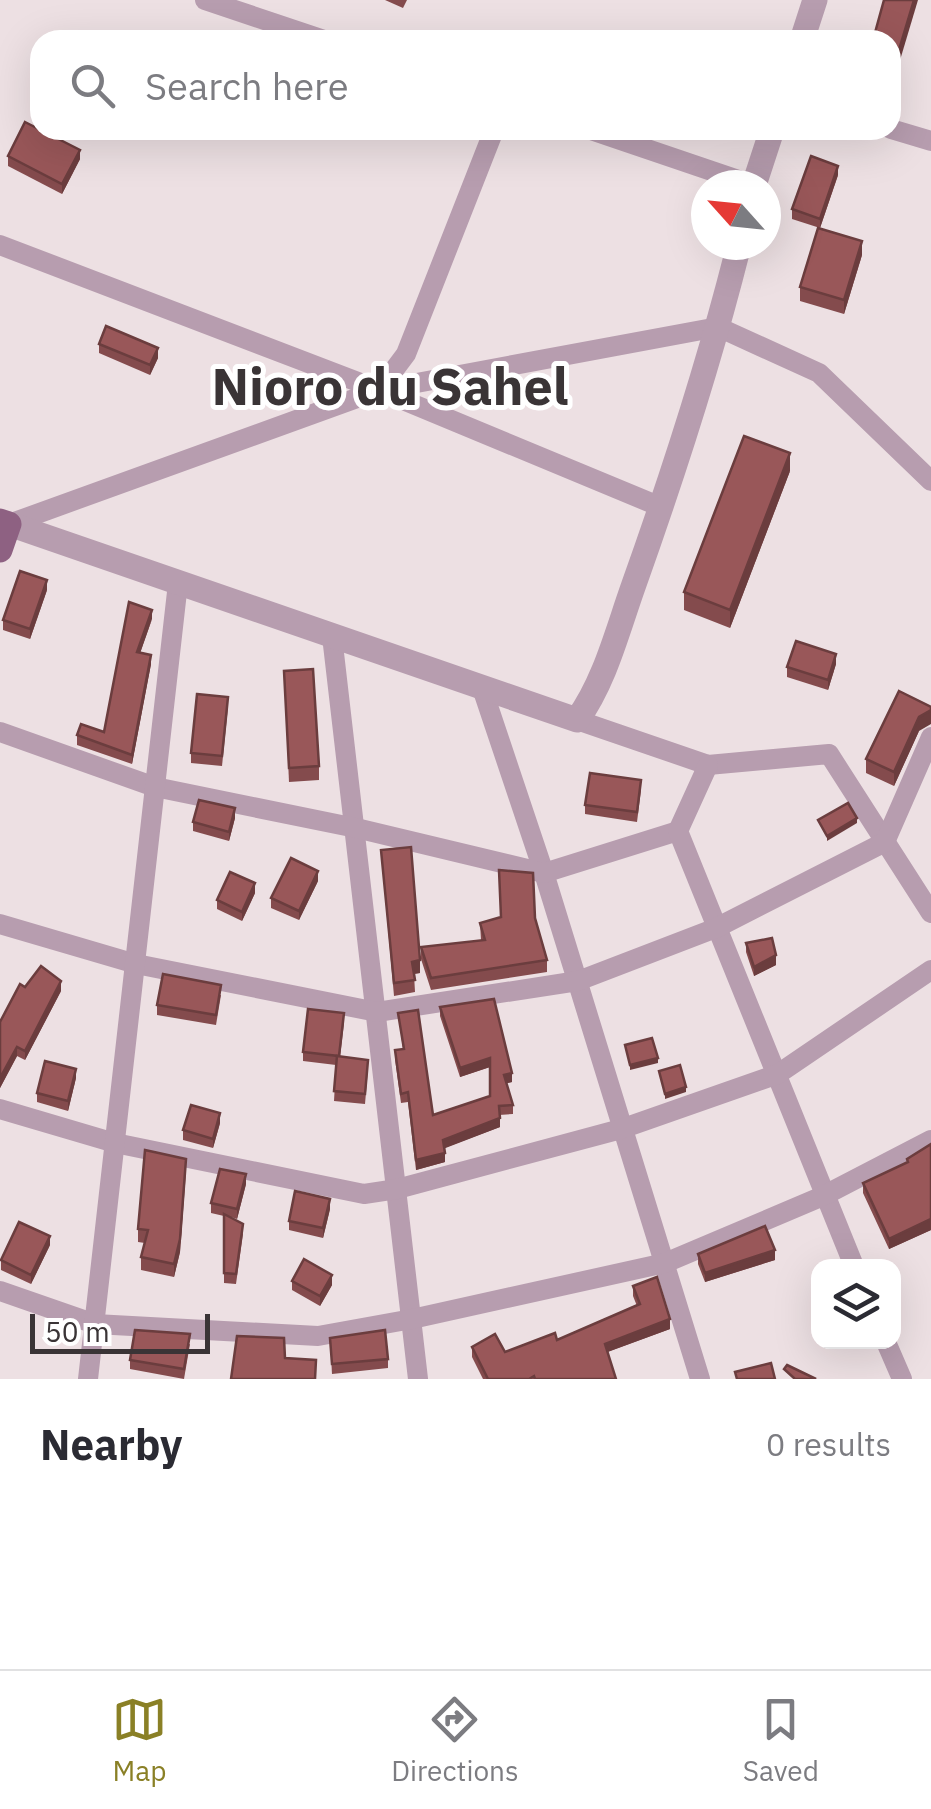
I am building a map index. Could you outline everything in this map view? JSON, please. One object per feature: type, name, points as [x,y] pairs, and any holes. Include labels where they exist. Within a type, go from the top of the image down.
[{"type":"main road","points":[[0,550],[4,523]]},
{"type":"street","points":[[205,0],[294,30]]},
{"type":"street","points":[[805,30],[815,0]]},
{"type":"street","points":[[901,132],[931,141]]},
{"type":"street","points":[[378,390],[406,354],[490,140]]},
{"type":"street","points":[[621,140],[710,170]]},
{"type":"street","points":[[759,170],[769,140]]},
{"type":"street","points":[[0,245],[378,390],[662,507]]},
{"type":"street","points":[[577,720],[599,682],[662,507],[735,260]]},
{"type":"street","points":[[4,523],[378,390],[718,327],[819,373],[931,481]]},
{"type":"street","points":[[4,523],[708,765],[829,754],[931,913]]},
{"type":"street","points":[[88,1379],[178,583]]},
{"type":"street","points":[[332,636],[418,1379]]},
{"type":"street","points":[[482,688],[544,873],[700,1379]]},
{"type":"street","points":[[0,732],[155,787],[356,828],[544,873],[678,831]]},
{"type":"street","points":[[0,924],[136,964],[377,1012],[578,981],[716,928],[885,842],[931,738]]},
{"type":"street","points":[[708,765],[678,831],[851,1259]]},
{"type":"street","points":[[0,1109],[116,1143],[364,1194],[397,1189],[621,1129],[778,1074],[931,970]]},
{"type":"street","points":[[0,1291],[95,1324],[318,1336],[665,1263],[824,1196],[931,1140]]},
{"type":"street","points":[[889,1349],[902,1379]]},
{"type":"building","points":[[884,0],[914,0],[901,43],[901,30],[876,30]]},
{"type":"building","points":[[25,122],[30,125],[30,140],[60,140],[80,150],[62,184],[8,156]]},
{"type":"building","points":[[811,156],[838,166],[820,219],[792,209]]},
{"type":"building","points":[[818,228],[862,241],[844,300],[800,287]]},
{"type":"building","points":[[106,326],[158,348],[150,365],[99,344]]},
{"type":"building","points":[[744,436],[790,453],[730,610],[684,592]]},
{"type":"building","points":[[20,571],[47,580],[30,629],[3,620]]},
{"type":"building","points":[[129,602],[152,610],[137,652],[151,655],[132,755],[77,735],[81,724],[104,732]]},
{"type":"building","points":[[796,641],[836,654],[828,680],[787,667]]},
{"type":"building","points":[[313,669],[319,766],[289,768],[284,671]]},
{"type":"building","points":[[899,691],[931,710],[919,717],[894,772],[866,759]]},
{"type":"building","points":[[197,694],[228,697],[222,756],[191,753]]},
{"type":"building","points":[[590,773],[641,780],[637,812],[585,805]]},
{"type":"building","points":[[199,800],[235,808],[229,832],[193,822]]},
{"type":"building","points":[[848,803],[857,818],[827,836],[818,820]]},
{"type":"building","points":[[411,847],[420,960],[412,962],[415,980],[394,983],[381,850]]},
{"type":"building","points":[[291,858],[318,871],[299,911],[271,898]]},
{"type":"building","points":[[499,870],[533,873],[535,918],[547,960],[431,978],[421,947],[485,940],[480,923],[501,917]]},
{"type":"building","points":[[230,872],[255,883],[242,912],[217,900]]},
{"type":"building","points":[[772,938],[776,955],[754,967],[746,943]]},
{"type":"building","points":[[41,966],[61,981],[25,1051],[17,1047],[0,1078],[0,1022],[20,984],[25,987]]},
{"type":"building","points":[[163,974],[221,985],[216,1015],[157,1005]]},
{"type":"building","points":[[494,999],[512,1073],[504,1075],[513,1105],[499,1106],[500,1118],[443,1140],[445,1153],[416,1160],[408,1092],[401,1094],[395,1050],[404,1049],[398,1013],[418,1010],[433,1115],[490,1096],[490,1058],[460,1068],[440,1007]]},
{"type":"building","points":[[308,1009],[344,1013],[339,1056],[303,1052]]},
{"type":"building","points":[[652,1038],[658,1058],[630,1065],[625,1045]]},
{"type":"building","points":[[337,1056],[368,1060],[365,1094],[334,1091]]},
{"type":"building","points":[[45,1061],[76,1069],[68,1101],[37,1093]]},
{"type":"building","points":[[680,1065],[686,1087],[665,1094],[659,1071]]},
{"type":"building","points":[[191,1105],[220,1113],[213,1139],[183,1130]]},
{"type":"building","points":[[931,1144],[931,1219],[889,1239],[863,1183],[908,1162]]},
{"type":"building","points":[[145,1150],[186,1159],[180,1239],[174,1264],[141,1257],[148,1230],[138,1229]]},
{"type":"building","points":[[220,1169],[246,1174],[237,1209],[211,1203]]},
{"type":"building","points":[[295,1191],[330,1199],[323,1228],[289,1221]]},
{"type":"building","points":[[224,1214],[243,1224],[236,1274],[224,1273]]},
{"type":"building","points":[[19,1222],[50,1236],[31,1275],[1,1260]]},
{"type":"building","points":[[765,1226],[775,1250],[705,1273],[698,1254]]},
{"type":"building","points":[[304,1259],[332,1275],[320,1296],[292,1281]]},
{"type":"building","points":[[657,1277],[670,1319],[605,1344],[616,1379],[488,1379],[472,1347],[495,1334],[505,1352],[555,1333],[557,1340],[640,1304],[633,1286]]},
{"type":"building","points":[[135,1330],[190,1334],[184,1369],[130,1360]]},
{"type":"building","points":[[385,1330],[388,1359],[332,1364],[330,1338]]},
{"type":"building","points":[[237,1336],[284,1338],[285,1358],[316,1360],[315,1379],[231,1379]]},
{"type":"building","points":[[771,1363],[775,1379],[737,1379],[735,1372]]},
{"type":"building","points":[[787,1365],[816,1379],[795,1379],[784,1369]]},
{"type":"district","name":"Nioro du Sahel","points":[[390,387]]}]
